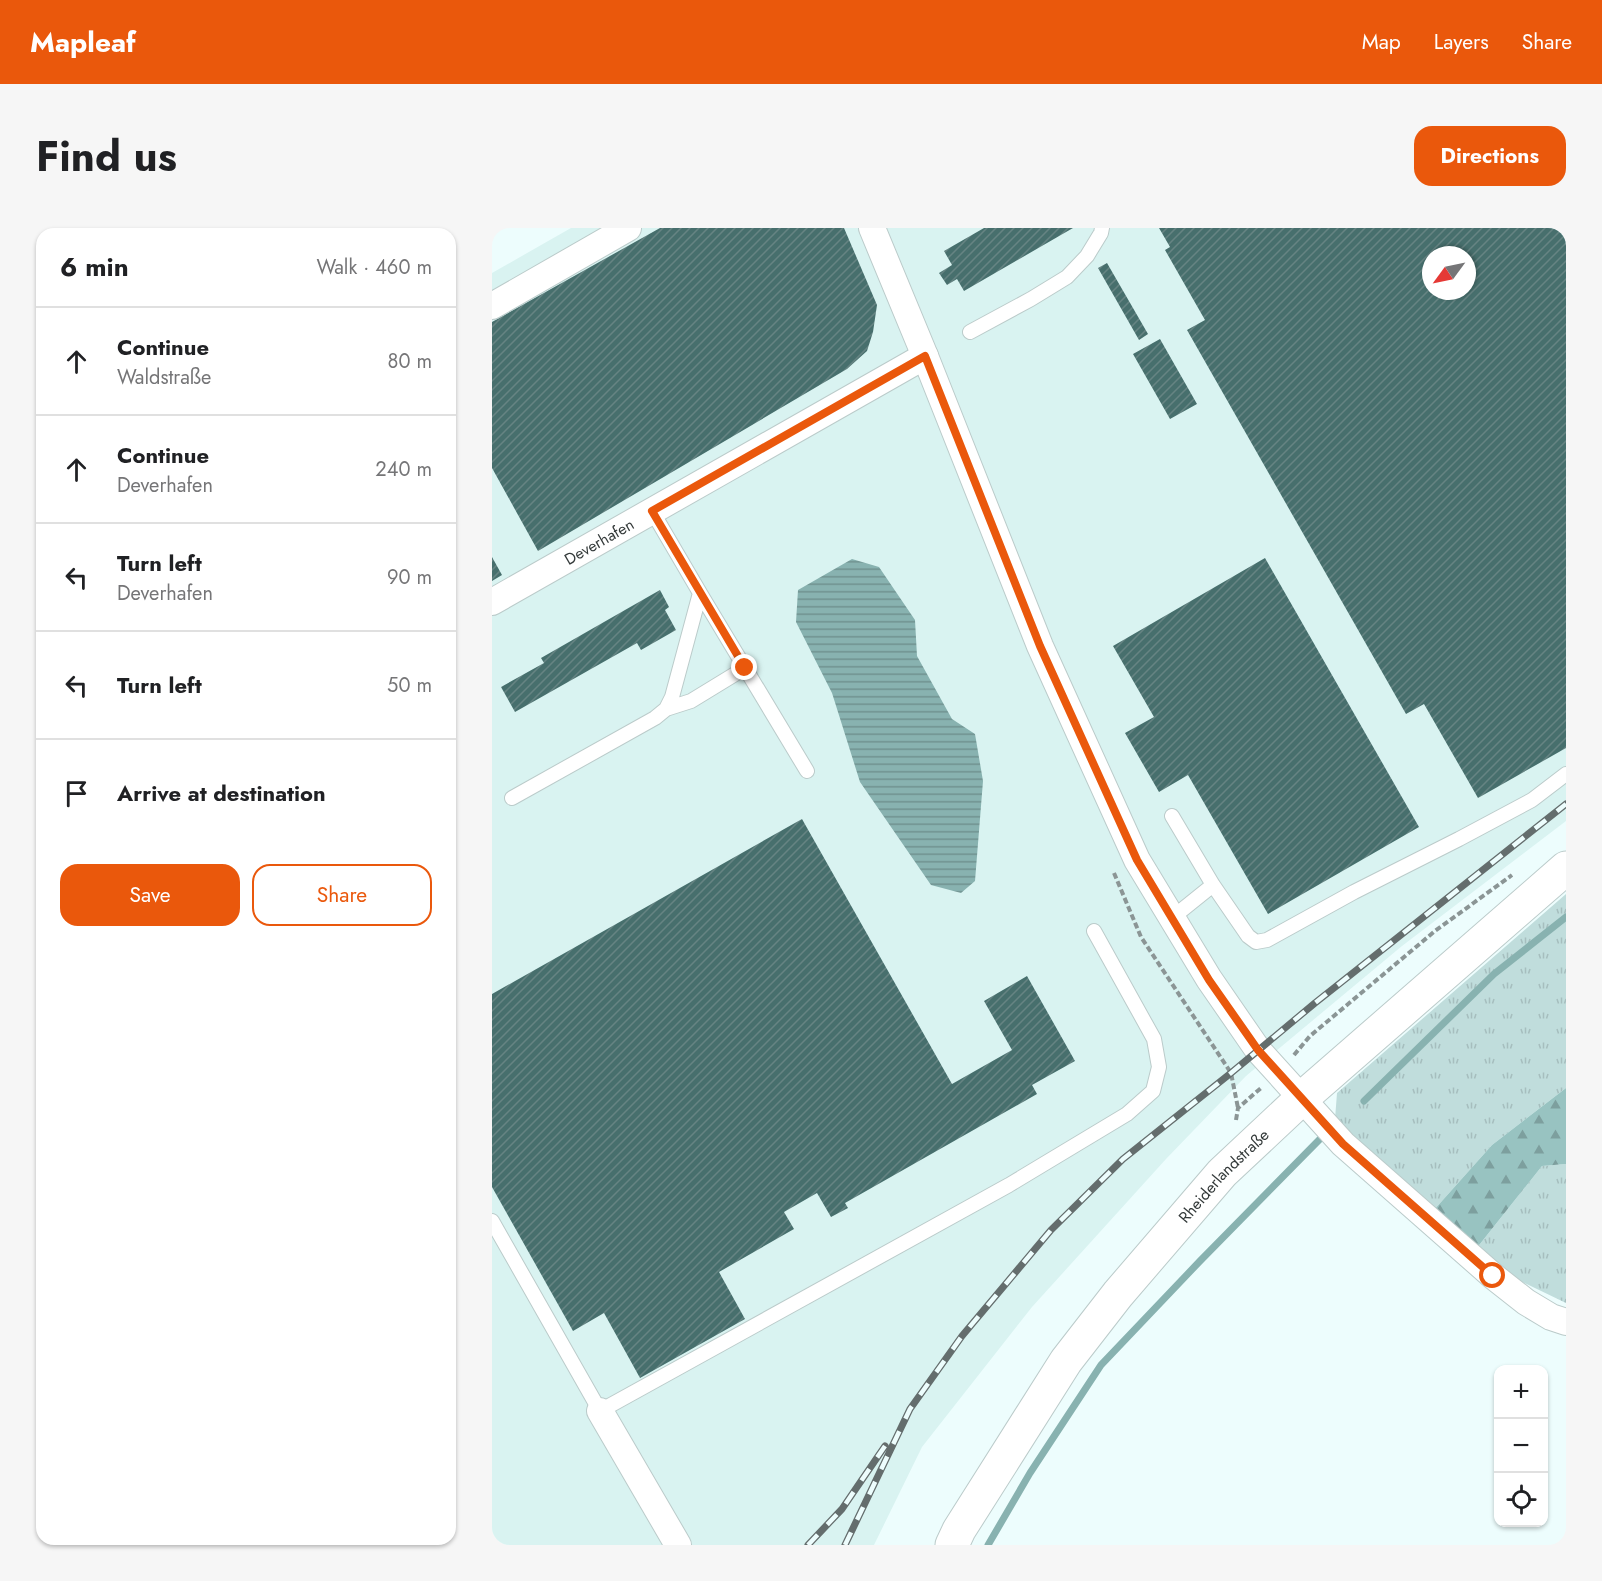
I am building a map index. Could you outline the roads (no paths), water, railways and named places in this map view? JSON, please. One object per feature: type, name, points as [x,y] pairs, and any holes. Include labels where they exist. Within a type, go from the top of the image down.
[{"type":"main road","name":"Rheiderlandstraße","points":[[952,1545],[959,1530],[1066,1361],[1111,1302],[1222,1173],[1301,1099],[1566,868]]},
{"type":"street","points":[[492,306],[628,228]]},
{"type":"street","points":[[872,228],[1040,646],[1137,860],[1209,980],[1258,1050],[1343,1144],[1493,1276],[1526,1302],[1551,1317],[1566,1322]]},
{"type":"street","name":"Deverhafen","points":[[492,602],[925,356]]},
{"type":"street","points":[[600,1411],[678,1545]]},
{"type":"lane","points":[[970,332],[1067,277],[1087,256],[1102,228]]},
{"type":"lane","points":[[652,511],[807,771]]},
{"type":"lane","points":[[666,709],[672,697],[700,593]]},
{"type":"lane","points":[[512,798],[655,718],[666,709],[691,701],[745,668]]},
{"type":"lane","points":[[1172,816],[1213,885],[1248,936],[1256,942],[1267,940],[1354,892],[1532,800],[1566,774]]},
{"type":"lane","points":[[1172,918],[1213,885]]},
{"type":"lane","points":[[492,1221],[600,1411],[1009,1185],[1127,1114],[1153,1092],[1159,1067],[1155,1039],[1094,931]]},
{"type":"waterway","points":[[1364,1101],[1494,974],[1566,917]]},
{"type":"waterway","points":[[988,1545],[1030,1473],[1101,1365],[1320,1139]]},
{"type":"railway","points":[[845,1545],[910,1409],[962,1336],[1051,1230],[1123,1159],[1566,804]]},
{"type":"railway","points":[[808,1545],[842,1509],[885,1446]]}]
